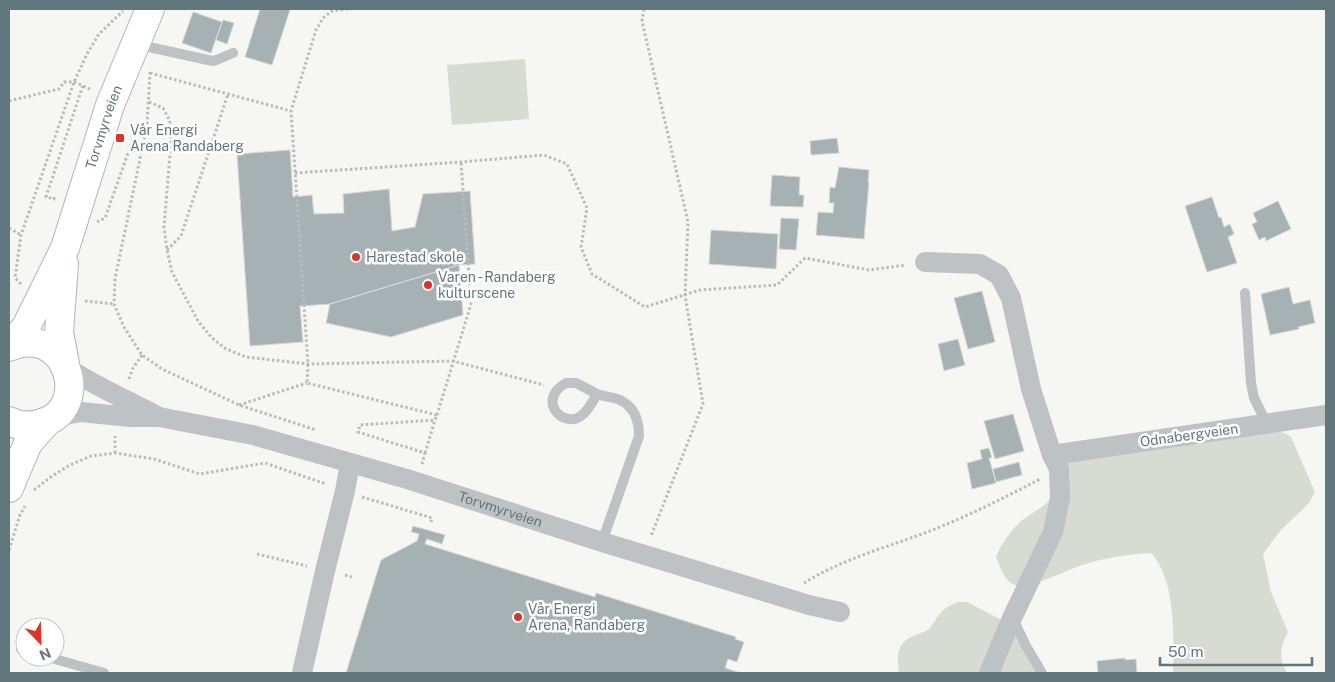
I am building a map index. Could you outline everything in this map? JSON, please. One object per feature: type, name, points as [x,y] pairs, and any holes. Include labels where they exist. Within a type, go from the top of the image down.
[{"type":"main road","name":"Torvmyrveien","points":[[10,347],[26,327],[65,248],[110,105],[142,44],[150,9]]},
{"type":"main road","name":"Torvmyrveien","points":[[50,420],[63,407],[69,395],[70,381],[59,332],[65,248]]},
{"type":"main road","points":[[10,347],[22,342],[35,343],[47,347],[57,354],[66,366]]},
{"type":"main road","points":[[9,421],[16,425],[32,426],[50,420]]},
{"type":"main road","points":[[24,493],[28,443],[50,420]]},
{"type":"street","points":[[926,262],[980,264],[999,275],[1011,298],[1031,389],[1055,462],[1060,498],[1054,532],[1012,618],[989,673]]},
{"type":"street","points":[[66,366],[90,383],[159,417]]},
{"type":"street","points":[[50,420],[81,412],[130,417],[159,417]]},
{"type":"street","name":"Odnabergveien","points":[[1055,462],[1267,424],[1326,416]]},
{"type":"street","name":"Torvmyrveien","points":[[159,417],[253,435],[406,479],[602,542],[793,600],[840,612]]},
{"type":"street","points":[[302,673],[350,463]]},
{"type":"lane","points":[[142,44],[214,61],[233,53]]},
{"type":"lane","points":[[1245,293],[1251,383],[1254,398],[1267,424]]},
{"type":"lane","points":[[597,394],[580,417],[570,419],[560,416],[554,408],[552,398],[557,388],[566,383],[576,384],[605,397],[619,400],[629,406],[636,414],[639,424],[639,436],[602,542]]},
{"type":"lane","points":[[1012,618],[1042,673]]},
{"type":"lane","points":[[65,662],[104,673]]},
{"type":"path","points":[[25,288],[15,278],[21,235],[74,82],[99,34],[125,9]]},
{"type":"path","points":[[307,383],[308,364],[291,111],[316,30],[323,18],[332,11],[348,9]]},
{"type":"path","points":[[644,9],[642,21],[688,222],[684,295],[703,404],[650,538]]},
{"type":"path","points":[[142,44],[150,73],[147,125],[115,279],[114,304],[124,327],[142,355],[162,369],[239,405],[321,432]]},
{"type":"path","points":[[150,73],[291,111]]},
{"type":"path","points":[[9,101],[59,89],[64,82],[74,82],[90,88]]},
{"type":"path","points":[[57,190],[54,199],[46,197],[83,85]]},
{"type":"path","points":[[167,250],[181,236],[228,94]]},
{"type":"path","points":[[149,102],[163,108],[170,121],[171,142],[164,227],[172,272],[198,321],[212,338],[226,348],[246,358],[308,364],[453,361],[557,388]]},
{"type":"path","points":[[295,173],[544,155],[567,164],[586,208],[581,247],[592,274],[645,307],[700,290],[777,285],[804,258],[869,270],[926,262]]},
{"type":"path","points":[[422,464],[471,304],[460,162]]},
{"type":"path","points":[[9,228],[21,235]]},
{"type":"path","points":[[75,300],[114,304]]},
{"type":"path","points":[[128,385],[133,368],[142,355]]},
{"type":"path","points":[[239,405],[252,399],[307,383],[437,415]]},
{"type":"path","points":[[425,453],[358,432],[360,425],[435,420]]},
{"type":"path","points":[[115,452],[116,431]]},
{"type":"path","points":[[9,550],[20,515],[24,493],[77,462],[91,456],[115,452],[154,459],[200,474],[264,463],[398,509],[432,518],[431,522]]},
{"type":"path","points":[[793,600],[802,584],[815,576],[974,513],[1055,462]]},
{"type":"shaded area","points":[[525,59],[529,119],[452,125],[447,65]]},
{"type":"shaded area","points":[[1250,415],[1259,425],[1291,437],[1315,492],[1309,503],[1280,531],[1263,554],[1271,592],[1288,632],[1281,652],[1282,663],[1287,673],[1173,673],[1174,644],[1169,593],[1159,564],[1151,553],[1099,560],[1025,586],[1014,585],[1004,575],[996,557],[1001,546],[1021,521],[1046,504],[1064,479],[1063,461],[1242,421]]},
{"type":"shaded area","points":[[958,602],[967,602],[1011,625],[1042,673],[899,673],[898,655],[901,645],[909,638],[929,629],[944,610]]},
{"type":"building","points":[[260,9],[290,10],[272,65],[245,57]]},
{"type":"building","points":[[193,12],[222,22],[211,53],[182,43]]},
{"type":"building","points":[[223,20],[234,23],[227,44],[216,40]]},
{"type":"building","points":[[837,138],[839,153],[811,155],[810,141]]},
{"type":"building","name":"Harestad skole","points":[[290,150],[293,197],[312,195],[314,214],[344,213],[343,194],[389,189],[392,231],[415,227],[423,194],[470,191],[475,264],[459,265],[330,304],[300,306],[303,342],[250,346],[237,154]]},
{"type":"building","points":[[839,167],[869,170],[864,239],[816,235],[818,212],[833,213],[834,203],[829,203],[830,187],[835,188]]},
{"type":"building","points":[[772,175],[800,177],[799,195],[804,195],[803,207],[770,206]]},
{"type":"building","points":[[1212,197],[1224,227],[1230,224],[1234,234],[1228,237],[1237,263],[1207,272],[1185,206]]},
{"type":"building","points":[[1278,201],[1291,229],[1266,241],[1265,237],[1259,240],[1252,224],[1257,222],[1253,213]]},
{"type":"building","points":[[781,218],[799,219],[796,250],[779,249]]},
{"type":"building","points":[[711,230],[778,234],[776,269],[709,264]]},
{"type":"building","name":"Varen - Randaberg kulturscene","points":[[459,265],[463,315],[391,337],[326,323],[330,304]]},
{"type":"building","points":[[1289,287],[1293,304],[1310,300],[1315,323],[1298,327],[1299,329],[1270,335],[1261,294]]},
{"type":"building","points":[[982,291],[995,342],[968,349],[954,298]]},
{"type":"building","points":[[958,339],[965,365],[944,371],[938,344]]},
{"type":"building","points":[[1013,414],[1024,451],[995,459],[984,421]]},
{"type":"building","points":[[989,448],[992,458],[989,458],[996,483],[972,489],[967,463],[982,459],[980,450]]},
{"type":"building","points":[[1019,462],[1022,475],[996,482],[993,469]]},
{"type":"building","name":"Vår Energi Arena, Randaberg","points":[[413,526],[445,535],[442,544],[427,539],[425,544],[595,597],[596,593],[736,637],[735,639],[744,642],[737,662],[728,659],[725,668],[741,673],[346,673],[381,560],[417,541],[419,534],[411,532]]},
{"type":"building","points":[[1125,658],[1125,660],[1136,659],[1137,673],[1098,673],[1097,661]]},
{"type":"place","name":"Vår Energi Arena Randaberg","points":[[120,138]]},
{"type":"place","name":"Harestad skole","points":[[356,257]]},
{"type":"place","name":"Varen - Randaberg kulturscene","points":[[428,285]]},
{"type":"place","name":"Vår Energi Arena, Randaberg","points":[[518,617]]}]
